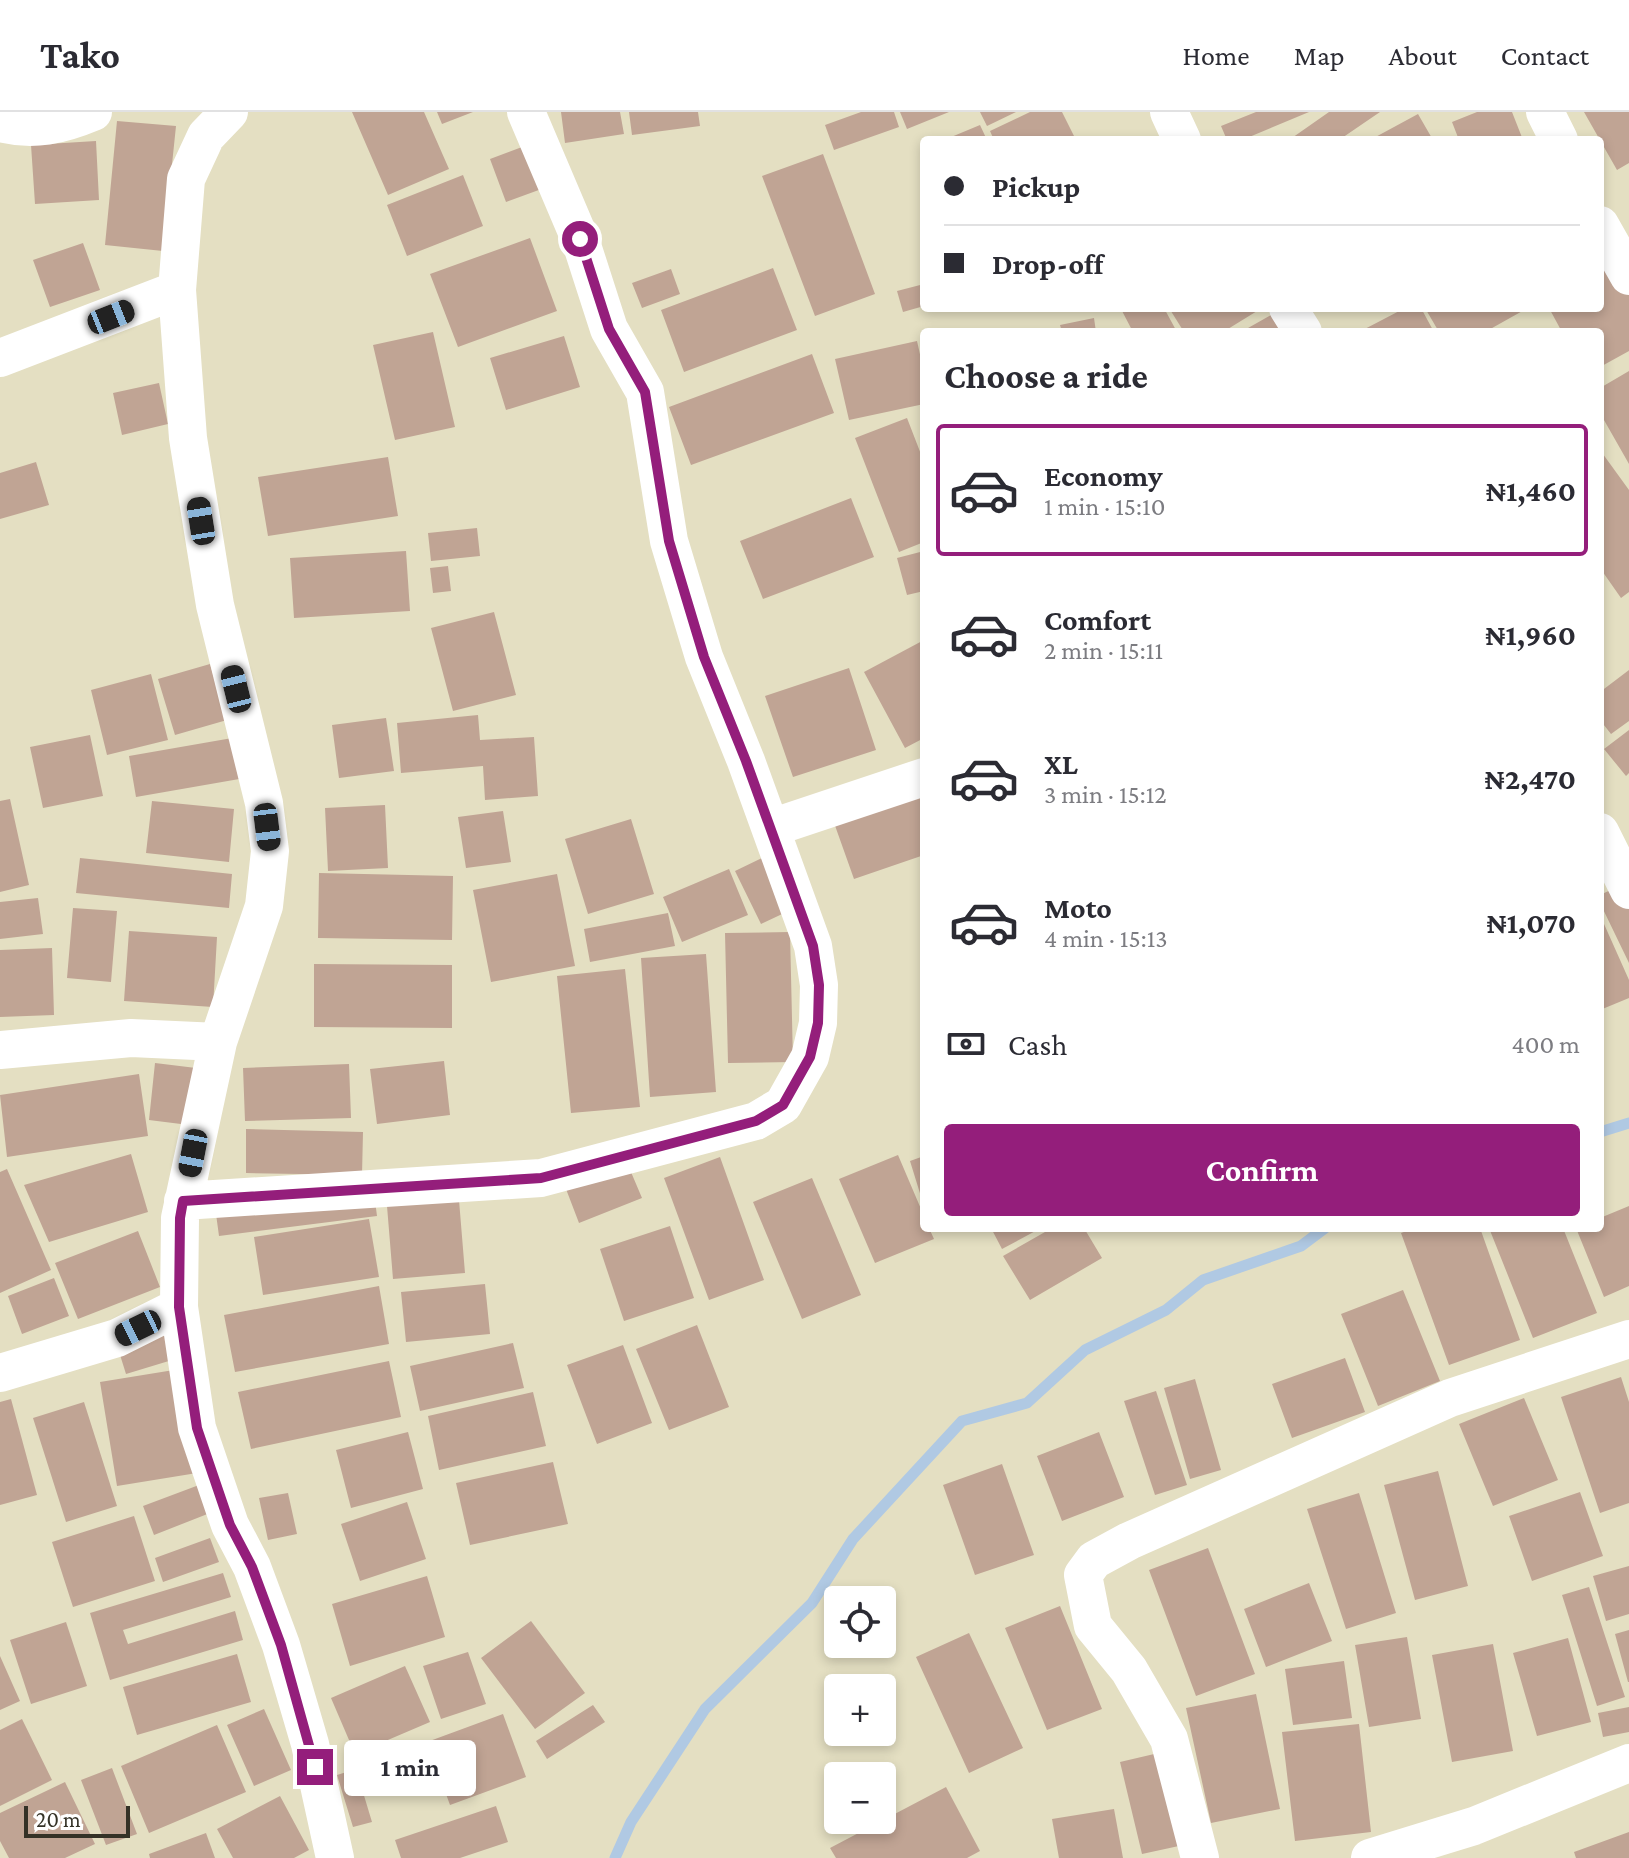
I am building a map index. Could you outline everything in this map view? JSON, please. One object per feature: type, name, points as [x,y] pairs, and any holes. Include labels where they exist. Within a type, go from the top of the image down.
[{"type":"street","points":[[0,123],[22,129],[65,123],[93,112]]},
{"type":"street","points":[[229,112],[206,136],[186,179],[177,290],[188,438],[215,605],[264,803],[270,851],[264,906],[218,1042],[183,1201],[179,1307],[197,1428],[230,1525],[252,1567],[281,1645],[310,1744],[335,1858]]},
{"type":"street","points":[[183,1201],[541,1178],[756,1121],[783,1105],[810,1057],[818,1023],[819,985],[813,946],[704,657],[669,541],[645,392],[609,329],[580,239],[526,112]]},
{"type":"street","points":[[1169,112],[1180,136]]},
{"type":"street","points":[[1545,112],[1557,136]]},
{"type":"street","points":[[1604,232],[1629,276]]},
{"type":"street","points":[[0,358],[177,290]]},
{"type":"street","points":[[771,828],[920,778]]},
{"type":"street","points":[[1604,840],[1629,890]]},
{"type":"street","points":[[0,1050],[131,1038],[218,1042]]},
{"type":"street","points":[[0,1373],[117,1338],[179,1307]]},
{"type":"street","points":[[1200,1858],[1169,1739],[1129,1670],[1093,1626],[1083,1575],[1094,1560],[1450,1398],[1629,1339]]},
{"type":"street","points":[[1370,1858],[1474,1826],[1629,1763]]},
{"type":"building","points":[[352,112],[424,112],[449,169],[388,195]]},
{"type":"building","points":[[437,112],[473,112],[442,124]]},
{"type":"building","points":[[561,112],[620,112],[624,134],[565,143]]},
{"type":"building","points":[[629,112],[698,112],[700,126],[632,135]]},
{"type":"building","points":[[861,112],[894,112],[899,127],[834,150],[825,125]]},
{"type":"building","points":[[900,112],[949,112],[907,129]]},
{"type":"building","points":[[980,112],[1016,112],[987,126]]},
{"type":"building","points":[[1030,112],[1062,112],[1074,136],[992,136],[990,131]]},
{"type":"building","points":[[1256,112],[1309,112],[1252,136],[1225,136],[1221,126]]},
{"type":"building","points":[[1329,112],[1380,112],[1345,136],[1295,136]]},
{"type":"building","points":[[1477,112],[1512,112],[1521,136],[1457,136],[1452,122]]},
{"type":"building","points":[[1584,112],[1629,112],[1629,163],[1617,170],[1604,147],[1604,136],[1598,136]]},
{"type":"building","points":[[1418,114],[1431,136],[1377,136]]},
{"type":"building","points":[[117,121],[176,126],[163,251],[105,245]]},
{"type":"building","points":[[980,125],[985,136],[954,136]]},
{"type":"building","points":[[96,141],[99,200],[35,204],[31,145]]},
{"type":"building","points":[[530,144],[547,187],[506,202],[490,159]]},
{"type":"building","points":[[823,154],[875,294],[815,316],[762,176]]},
{"type":"building","points":[[463,175],[483,226],[407,256],[387,205]]},
{"type":"building","points":[[530,238],[557,311],[458,347],[430,274]]},
{"type":"building","points":[[83,243],[100,290],[50,307],[33,260]]},
{"type":"building","points":[[1604,249],[1629,293],[1629,351],[1604,365],[1604,328],[1560,328],[1551,312],[1604,312]]},
{"type":"building","points":[[773,268],[797,330],[684,372],[661,310]]},
{"type":"building","points":[[671,269],[680,294],[642,308],[632,283]]},
{"type":"building","points":[[920,285],[920,307],[903,312],[897,291]]},
{"type":"building","points":[[1123,312],[1166,312],[1175,328],[1131,328]]},
{"type":"building","points":[[1172,312],[1256,312],[1230,328],[1182,328]]},
{"type":"building","points":[[1397,312],[1423,312],[1432,328],[1367,328]]},
{"type":"building","points":[[1427,312],[1521,312],[1492,328],[1437,328]]},
{"type":"building","points":[[1271,315],[1279,328],[1248,328]]},
{"type":"building","points":[[1094,318],[1095,328],[1061,328],[1060,325]]},
{"type":"building","points":[[433,332],[455,427],[395,440],[373,345]]},
{"type":"building","points":[[564,336],[580,387],[506,410],[490,358]]},
{"type":"building","points":[[917,341],[920,405],[849,420],[835,359]]},
{"type":"building","points":[[812,354],[834,413],[691,465],[669,407]]},
{"type":"building","points":[[1629,371],[1629,464],[1604,420],[1604,386]]},
{"type":"building","points":[[159,383],[168,424],[122,435],[113,393]]},
{"type":"building","points":[[907,418],[920,452],[920,544],[899,552],[855,438]]},
{"type":"building","points":[[1604,456],[1629,490],[1629,592],[1621,598],[1604,574]]},
{"type":"building","points":[[388,457],[398,516],[268,536],[258,477]]},
{"type":"building","points":[[36,462],[49,505],[0,519],[0,473]]},
{"type":"building","points":[[851,498],[874,557],[763,599],[740,541]]},
{"type":"building","points":[[477,528],[480,556],[431,561],[428,533]]},
{"type":"building","points":[[406,551],[410,611],[294,618],[290,558]]},
{"type":"building","points":[[920,552],[920,592],[907,595],[897,558]]},
{"type":"building","points":[[448,566],[451,591],[433,593],[430,568]]},
{"type":"building","points":[[494,612],[516,695],[453,711],[431,628]]},
{"type":"building","points":[[920,642],[920,740],[905,748],[864,672]]},
{"type":"building","points":[[210,664],[227,720],[175,735],[158,679]]},
{"type":"building","points":[[849,668],[876,750],[793,777],[765,696]]},
{"type":"building","points":[[1629,670],[1629,721],[1611,734],[1604,725],[1604,689]]},
{"type":"building","points":[[151,674],[168,740],[107,755],[91,690]]},
{"type":"building","points":[[478,715],[480,740],[534,737],[538,796],[485,800],[483,766],[401,773],[397,723]]},
{"type":"building","points":[[386,718],[394,771],[339,778],[332,725]]},
{"type":"building","points":[[1629,730],[1629,773],[1626,776],[1604,749]]},
{"type":"building","points":[[90,735],[103,796],[43,808],[30,747]]},
{"type":"building","points":[[238,737],[245,778],[136,797],[129,756]]},
{"type":"building","points":[[920,796],[920,856],[854,879],[833,820]]},
{"type":"building","points":[[10,799],[29,885],[0,892],[0,801]]},
{"type":"building","points":[[152,801],[234,809],[229,862],[146,853]]},
{"type":"building","points":[[385,805],[388,868],[328,871],[325,808]]},
{"type":"building","points":[[503,811],[511,862],[466,868],[458,817]]},
{"type":"building","points":[[631,819],[654,894],[588,914],[565,839]]},
{"type":"building","points":[[770,854],[795,908],[761,924],[735,871]]},
{"type":"building","points":[[80,858],[232,874],[229,908],[76,893]]},
{"type":"building","points":[[729,869],[748,915],[682,942],[663,897]]},
{"type":"building","points":[[319,873],[453,876],[452,940],[318,938]]},
{"type":"building","points":[[557,874],[575,966],[491,982],[473,890]]},
{"type":"building","points":[[1619,886],[1629,906],[1629,963],[1604,911],[1604,893]]},
{"type":"building","points":[[38,898],[43,934],[0,939],[0,902]]},
{"type":"building","points":[[73,908],[117,911],[111,982],[67,978]]},
{"type":"building","points":[[668,913],[675,946],[590,962],[584,929]]},
{"type":"building","points":[[1604,924],[1629,980],[1629,998],[1604,1008]]},
{"type":"building","points":[[129,931],[217,937],[213,1007],[124,1001]]},
{"type":"building","points":[[790,932],[793,1062],[728,1063],[725,933]]},
{"type":"building","points":[[52,948],[54,1015],[0,1017],[0,950]]},
{"type":"building","points":[[706,954],[716,1092],[650,1097],[641,958]]},
{"type":"building","points":[[314,964],[452,965],[452,1028],[314,1027]]},
{"type":"building","points":[[625,969],[640,1107],[571,1113],[557,976]]},
{"type":"building","points":[[444,1061],[450,1115],[377,1124],[370,1069]]},
{"type":"building","points":[[155,1063],[196,1068],[189,1125],[149,1120]]},
{"type":"building","points":[[349,1064],[351,1118],[245,1121],[243,1068]]},
{"type":"building","points":[[139,1074],[148,1136],[7,1157],[0,1095]]},
{"type":"building","points":[[246,1129],[363,1132],[362,1175],[246,1173]]},
{"type":"building","points":[[131,1154],[148,1212],[49,1242],[24,1185]]},
{"type":"building","points":[[898,1155],[920,1207],[920,1232],[931,1232],[934,1239],[875,1263],[839,1179]]},
{"type":"building","points":[[720,1157],[764,1280],[709,1300],[664,1178]]},
{"type":"building","points":[[920,1157],[920,1193],[910,1161]]},
{"type":"building","points":[[628,1165],[642,1198],[579,1223],[566,1189]]},
{"type":"building","points":[[7,1169],[51,1270],[0,1293],[0,1172]]},
{"type":"building","points":[[812,1178],[861,1295],[802,1319],[753,1202]]},
{"type":"building","points":[[374,1193],[377,1216],[219,1236],[216,1214]]},
{"type":"building","points":[[459,1200],[465,1273],[393,1279],[387,1206]]},
{"type":"building","points":[[1629,1206],[1629,1286],[1604,1297],[1578,1232],[1604,1232],[1604,1216]]},
{"type":"building","points":[[369,1219],[379,1277],[263,1295],[254,1237]]},
{"type":"building","points":[[670,1226],[694,1298],[624,1321],[600,1249]]},
{"type":"building","points":[[138,1231],[160,1287],[78,1319],[55,1263]]},
{"type":"building","points":[[993,1232],[1034,1232],[1002,1249]]},
{"type":"building","points":[[1045,1232],[1086,1232],[1102,1258],[1030,1300],[1003,1256]]},
{"type":"building","points":[[1481,1232],[1520,1340],[1449,1365],[1401,1233]]},
{"type":"building","points":[[1491,1232],[1565,1232],[1597,1313],[1533,1338]]},
{"type":"building","points":[[54,1278],[69,1316],[22,1334],[8,1296]]},
{"type":"building","points":[[485,1284],[490,1334],[406,1342],[401,1292]]},
{"type":"building","points":[[379,1286],[389,1344],[235,1372],[224,1315]]},
{"type":"building","points":[[1403,1290],[1440,1381],[1378,1406],[1341,1314]]},
{"type":"building","points":[[172,1325],[182,1357],[126,1374],[116,1342]]},
{"type":"building","points":[[697,1325],[729,1407],[669,1430],[636,1349]]},
{"type":"building","points":[[513,1343],[524,1388],[420,1411],[410,1366]]},
{"type":"building","points":[[623,1345],[652,1423],[597,1444],[567,1365]]},
{"type":"building","points":[[1345,1358],[1365,1412],[1292,1438],[1272,1384]]},
{"type":"building","points":[[389,1361],[401,1417],[251,1449],[238,1392]]},
{"type":"building","points":[[180,1369],[197,1473],[117,1486],[100,1382]]},
{"type":"building","points":[[1621,1377],[1629,1402],[1629,1503],[1600,1513],[1561,1397]]},
{"type":"building","points":[[1195,1379],[1221,1470],[1190,1479],[1164,1388]]},
{"type":"building","points":[[1156,1391],[1187,1485],[1155,1495],[1124,1401]]},
{"type":"building","points":[[533,1392],[546,1446],[439,1470],[428,1416]]},
{"type":"building","points":[[1524,1398],[1558,1480],[1493,1506],[1459,1424]]},
{"type":"building","points":[[11,1399],[37,1495],[0,1505],[0,1402]]},
{"type":"building","points":[[84,1402],[117,1506],[66,1522],[33,1418]]},
{"type":"building","points":[[408,1432],[423,1489],[351,1508],[336,1450]]},
{"type":"building","points":[[1099,1432],[1124,1497],[1062,1521],[1037,1456]]},
{"type":"building","points":[[553,1462],[568,1524],[470,1545],[456,1483]]},
{"type":"building","points":[[1002,1464],[1034,1555],[975,1575],[943,1485]]},
{"type":"building","points":[[1438,1471],[1468,1586],[1415,1600],[1384,1485]]},
{"type":"building","points":[[199,1485],[210,1513],[154,1535],[143,1506]]},
{"type":"building","points":[[1580,1492],[1603,1556],[1532,1581],[1509,1516]]},
{"type":"building","points":[[288,1493],[297,1534],[268,1540],[259,1498]]},
{"type":"building","points":[[1359,1493],[1396,1613],[1346,1629],[1307,1509]]},
{"type":"building","points":[[407,1502],[426,1559],[360,1581],[341,1524]]},
{"type":"building","points":[[134,1516],[155,1581],[73,1607],[52,1542]]},
{"type":"building","points":[[210,1538],[219,1562],[163,1582],[155,1558]]},
{"type":"building","points":[[1208,1548],[1255,1674],[1196,1696],[1149,1570]]},
{"type":"building","points":[[1629,1566],[1629,1614],[1606,1621],[1593,1576]]},
{"type":"building","points":[[223,1573],[231,1597],[123,1630],[128,1644],[235,1611],[243,1640],[110,1680],[90,1613]]},
{"type":"building","points":[[427,1576],[445,1637],[350,1666],[332,1604]]},
{"type":"building","points":[[1309,1583],[1332,1641],[1266,1667],[1244,1609]]},
{"type":"building","points":[[1589,1587],[1625,1697],[1597,1706],[1562,1595]]},
{"type":"building","points":[[1060,1606],[1102,1709],[1047,1730],[1005,1628]]},
{"type":"building","points":[[531,1621],[585,1693],[535,1729],[481,1658]]},
{"type":"building","points":[[66,1622],[87,1686],[31,1704],[10,1640]]},
{"type":"building","points":[[1629,1630],[1629,1682],[1628,1682],[1615,1634]]},
{"type":"building","points":[[969,1633],[1023,1748],[969,1773],[916,1657]]},
{"type":"building","points":[[1407,1637],[1421,1719],[1369,1727],[1355,1645]]},
{"type":"building","points":[[1568,1638],[1591,1722],[1537,1736],[1513,1653]]},
{"type":"building","points":[[1493,1644],[1513,1751],[1452,1762],[1432,1655]]},
{"type":"building","points":[[468,1652],[486,1704],[441,1719],[423,1666]]},
{"type":"building","points":[[237,1654],[251,1702],[137,1735],[123,1687]]},
{"type":"building","points":[[0,1656],[20,1701],[0,1710]]},
{"type":"building","points":[[1344,1661],[1352,1718],[1293,1725],[1285,1669]]},
{"type":"building","points":[[405,1666],[430,1722],[355,1754],[331,1698]]},
{"type":"building","points":[[1256,1694],[1280,1809],[1211,1823],[1186,1708]]},
{"type":"building","points":[[593,1705],[605,1722],[547,1759],[536,1741]]},
{"type":"building","points":[[1629,1707],[1629,1732],[1603,1737],[1598,1713]]},
{"type":"building","points":[[264,1709],[291,1770],[254,1786],[227,1725]]},
{"type":"building","points":[[503,1714],[526,1777],[450,1805],[427,1742]]},
{"type":"building","points":[[22,1719],[52,1780],[0,1806],[0,1730]]},
{"type":"building","points":[[1359,1724],[1371,1832],[1295,1841],[1282,1732]]},
{"type":"building","points":[[217,1725],[246,1792],[149,1833],[121,1766]]},
{"type":"building","points":[[1167,1751],[1188,1844],[1142,1854],[1120,1762]]},
{"type":"building","points":[[112,1768],[137,1834],[106,1845],[81,1780]]},
{"type":"building","points":[[356,1769],[372,1822],[353,1827],[337,1775]]},
{"type":"building","points":[[65,1782],[95,1844],[65,1858],[9,1858],[0,1841],[0,1813]]},
{"type":"building","points":[[946,1787],[980,1851],[967,1858],[836,1858],[830,1848],[857,1834],[896,1834],[896,1813]]},
{"type":"building","points":[[280,1796],[309,1850],[294,1858],[233,1858],[217,1829]]},
{"type":"building","points":[[496,1806],[508,1842],[460,1858],[401,1858],[395,1840]]},
{"type":"building","points":[[1114,1809],[1123,1858],[1059,1858],[1052,1819]]},
{"type":"building","points":[[1629,1832],[1629,1858],[1576,1858],[1574,1852]]},
{"type":"building","points":[[206,1833],[215,1858],[150,1858],[149,1854]]},
{"type":"waterway","points":[[1604,1131],[1629,1123]]},
{"type":"waterway","points":[[615,1858],[631,1822],[705,1709],[812,1603],[853,1539],[962,1421],[1027,1403],[1085,1350],[1166,1310],[1203,1280],[1301,1246],[1320,1232]]},
{"type":"route","points":[[315,1767],[281,1645],[252,1567],[230,1525],[197,1428],[179,1307],[183,1201],[457,1186],[541,1178],[619,1160],[756,1121],[783,1105],[810,1057],[818,1023],[819,985],[813,946],[746,761],[704,657],[669,541],[645,392],[609,329],[580,239]]}]
